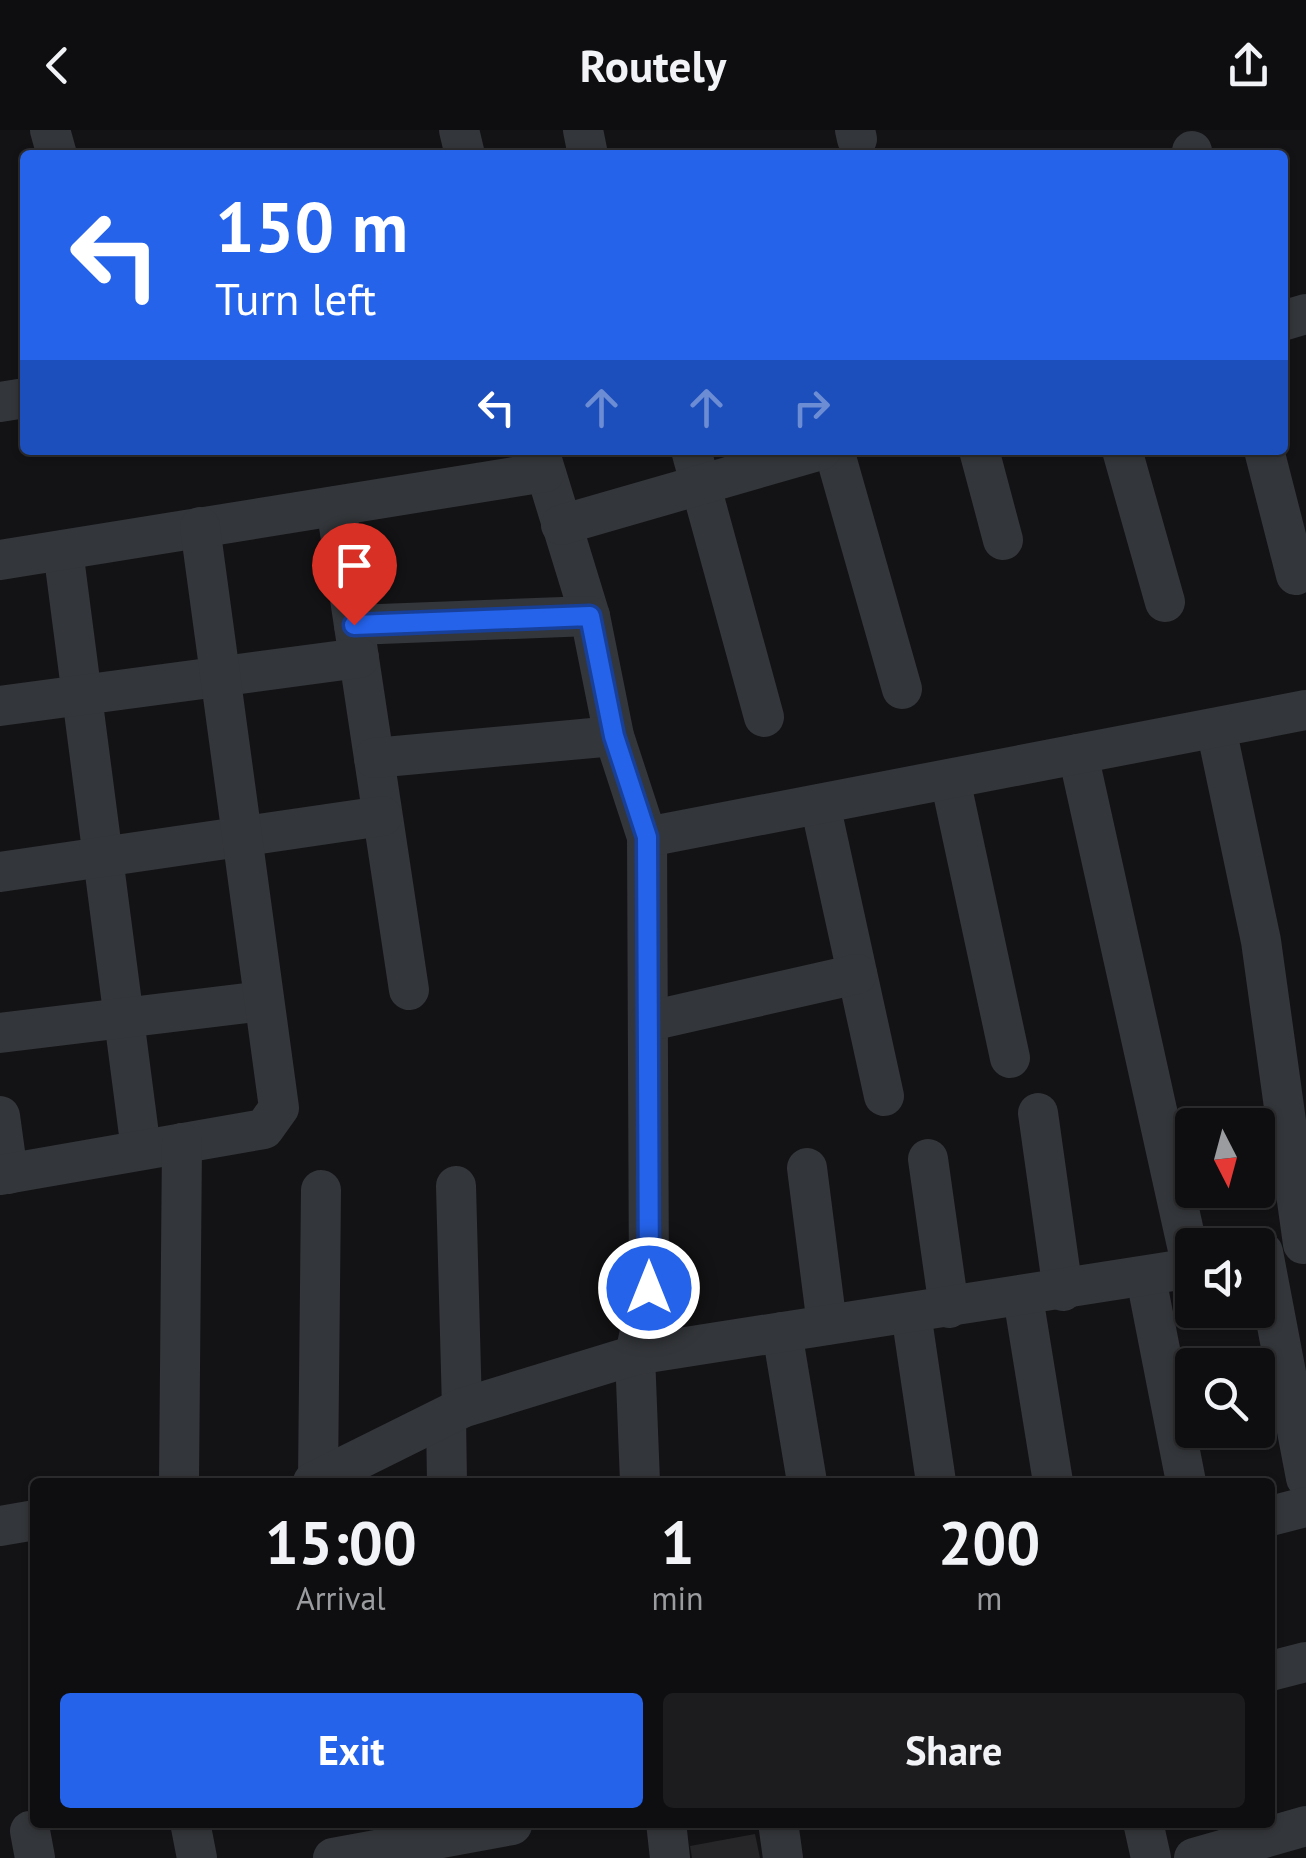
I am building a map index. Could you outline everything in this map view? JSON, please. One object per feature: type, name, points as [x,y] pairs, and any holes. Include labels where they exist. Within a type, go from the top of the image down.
[{"type":"street","points":[[561,525],[696,467],[785,455]]},
{"type":"street","points":[[835,455],[902,689]]},
{"type":"street","points":[[980,455],[1003,540]]},
{"type":"street","points":[[1123,455],[1164,602]]},
{"type":"street","points":[[1265,455],[1296,575]]},
{"type":"street","points":[[0,560],[336,506],[542,461],[590,616],[614,736],[647,837],[649,1288],[635,1355],[640,1478]]},
{"type":"street","points":[[696,467],[764,718]]},
{"type":"street","points":[[336,506],[409,990]]},
{"type":"street","points":[[0,1116],[4,1174],[264,1129],[273,1122],[278,1108],[200,528]]},
{"type":"street","points":[[63,550],[141,1150]]},
{"type":"street","points":[[0,706],[220,678],[356,642],[590,616]]},
{"type":"street","points":[[647,837],[1306,710]]},
{"type":"street","points":[[1216,728],[1261,940],[1304,1243],[1275,1250]]},
{"type":"street","points":[[374,758],[614,736]]},
{"type":"street","points":[[1078,754],[1183,1228]]},
{"type":"street","points":[[950,779],[1010,1058]]},
{"type":"street","points":[[820,804],[884,1096]]},
{"type":"street","points":[[0,872],[382,816]]},
{"type":"street","points":[[650,1020],[858,974]]},
{"type":"street","points":[[0,1033],[264,1001]]},
{"type":"street","points":[[1038,1113],[1054,1478]]},
{"type":"street","points":[[179,1478],[182,1143]]},
{"type":"street","points":[[928,1160],[936,1478]]},
{"type":"street","points":[[808,1168],[827,1326]]},
{"type":"street","points":[[447,1478],[454,1412],[456,1186]]},
{"type":"street","points":[[316,1478],[322,1190]]},
{"type":"street","points":[[322,1478],[454,1412],[635,1355],[1175,1272]]},
{"type":"street","points":[[1146,1278],[1185,1478]]},
{"type":"street","points":[[1275,1326],[1306,1478]]},
{"type":"street","points":[[782,1332],[807,1478]]},
{"type":"street","points":[[1275,1515],[1306,1507]]},
{"type":"street","points":[[0,1526],[30,1521]]},
{"type":"street","points":[[1275,1670],[1306,1662]]},
{"type":"street","points":[[1194,1858],[1306,1826]]},
{"type":"street","points":[[191,1828],[197,1858]]},
{"type":"street","points":[[667,1828],[670,1858]]},
{"type":"street","points":[[779,1828],[784,1858]]},
{"type":"street","points":[[1144,1828],[1151,1858]]},
{"type":"street","points":[[348,1848],[513,1835]]},
{"type":"building","points":[[755,1834],[760,1858],[692,1858],[690,1846]]},
{"type":"route","points":[[354,625],[590,616],[614,736],[647,837],[649,1288]]}]
